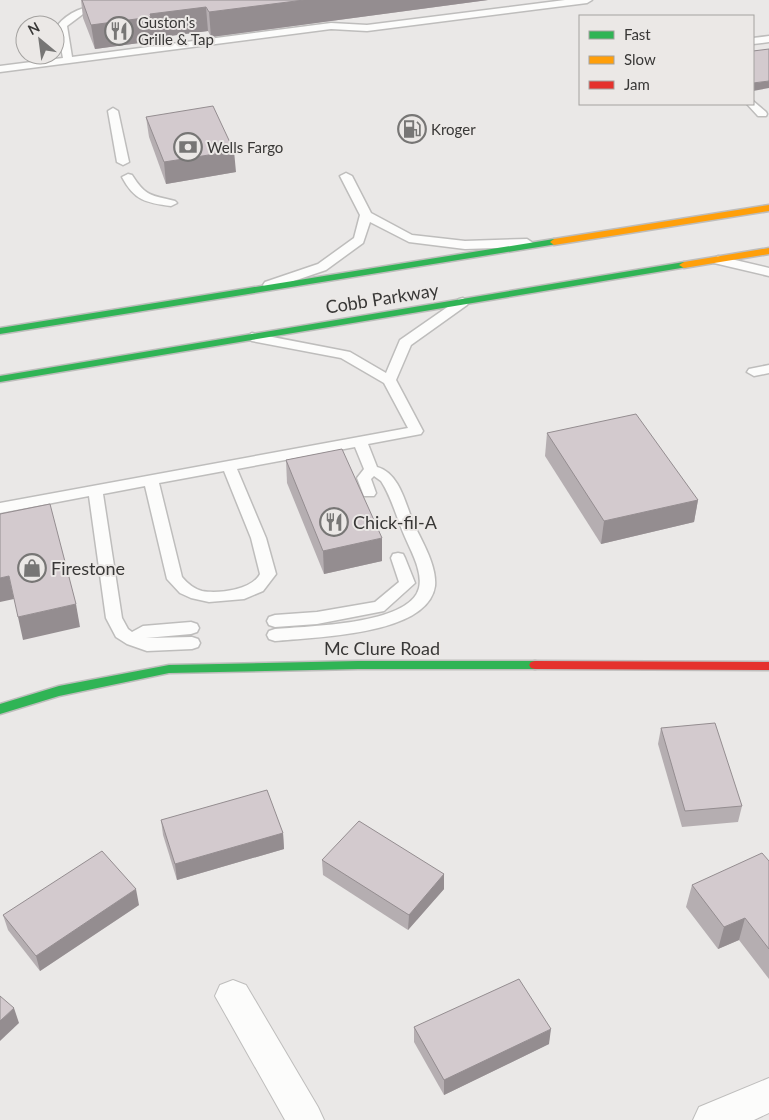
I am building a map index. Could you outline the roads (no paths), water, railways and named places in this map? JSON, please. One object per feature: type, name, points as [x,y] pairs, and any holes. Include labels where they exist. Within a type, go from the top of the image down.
[{"type":"main road","name":"Cobb Parkway","points":[[0,331],[769,208]]},
{"type":"main road","name":"Cobb Parkway","points":[[0,378],[769,251]]},
{"type":"main road","name":"Mc Clure Road","points":[[0,709],[58,691],[169,670],[358,665],[769,666]]},
{"type":"street","points":[[233,996],[305,1120]]},
{"type":"street","points":[[712,1120],[769,1095]]},
{"type":"lane","points":[[0,69],[331,26],[367,28],[587,0]]},
{"type":"lane","points":[[68,60],[62,26],[68,18],[89,8],[115,5]]},
{"type":"lane","points":[[754,41],[769,39]]},
{"type":"lane","points":[[754,52],[769,50]]},
{"type":"lane","points":[[753,105],[762,114]]},
{"type":"lane","points":[[113,111],[123,162]]},
{"type":"lane","points":[[346,176],[366,215],[409,238],[465,245],[553,242]]},
{"type":"lane","points":[[128,177],[134,190],[148,200],[171,203]]},
{"type":"lane","points":[[249,292],[322,267],[359,240],[366,215]]},
{"type":"lane","points":[[718,260],[769,272]]},
{"type":"lane","points":[[389,380],[405,343],[463,302]]},
{"type":"lane","points":[[0,508],[360,443],[416,431],[389,380],[345,355],[251,337]]},
{"type":"lane","points":[[754,372],[769,369]]},
{"type":"lane","points":[[360,443],[371,470],[383,474],[391,487],[423,562],[427,587],[424,598],[416,607],[400,616],[380,623],[275,628],[379,607],[407,583],[398,558]]},
{"type":"lane","points":[[151,481],[175,579],[182,588],[195,596],[215,597],[251,592],[264,584],[268,573],[259,540],[229,466]]},
{"type":"lane","points":[[369,494],[364,478],[371,470]]},
{"type":"lane","points":[[94,491],[114,618],[122,633],[133,640],[147,645],[191,636]]},
{"type":"place","name":"Guston's Grille & Tap","points":[[119,31]]},
{"type":"place","name":"Kroger","points":[[412,129]]},
{"type":"place","name":"Wells Fargo","points":[[188,147]]},
{"type":"place","name":"Chick-fil-A","points":[[334,522]]},
{"type":"place","name":"Firestone","points":[[32,568]]}]
